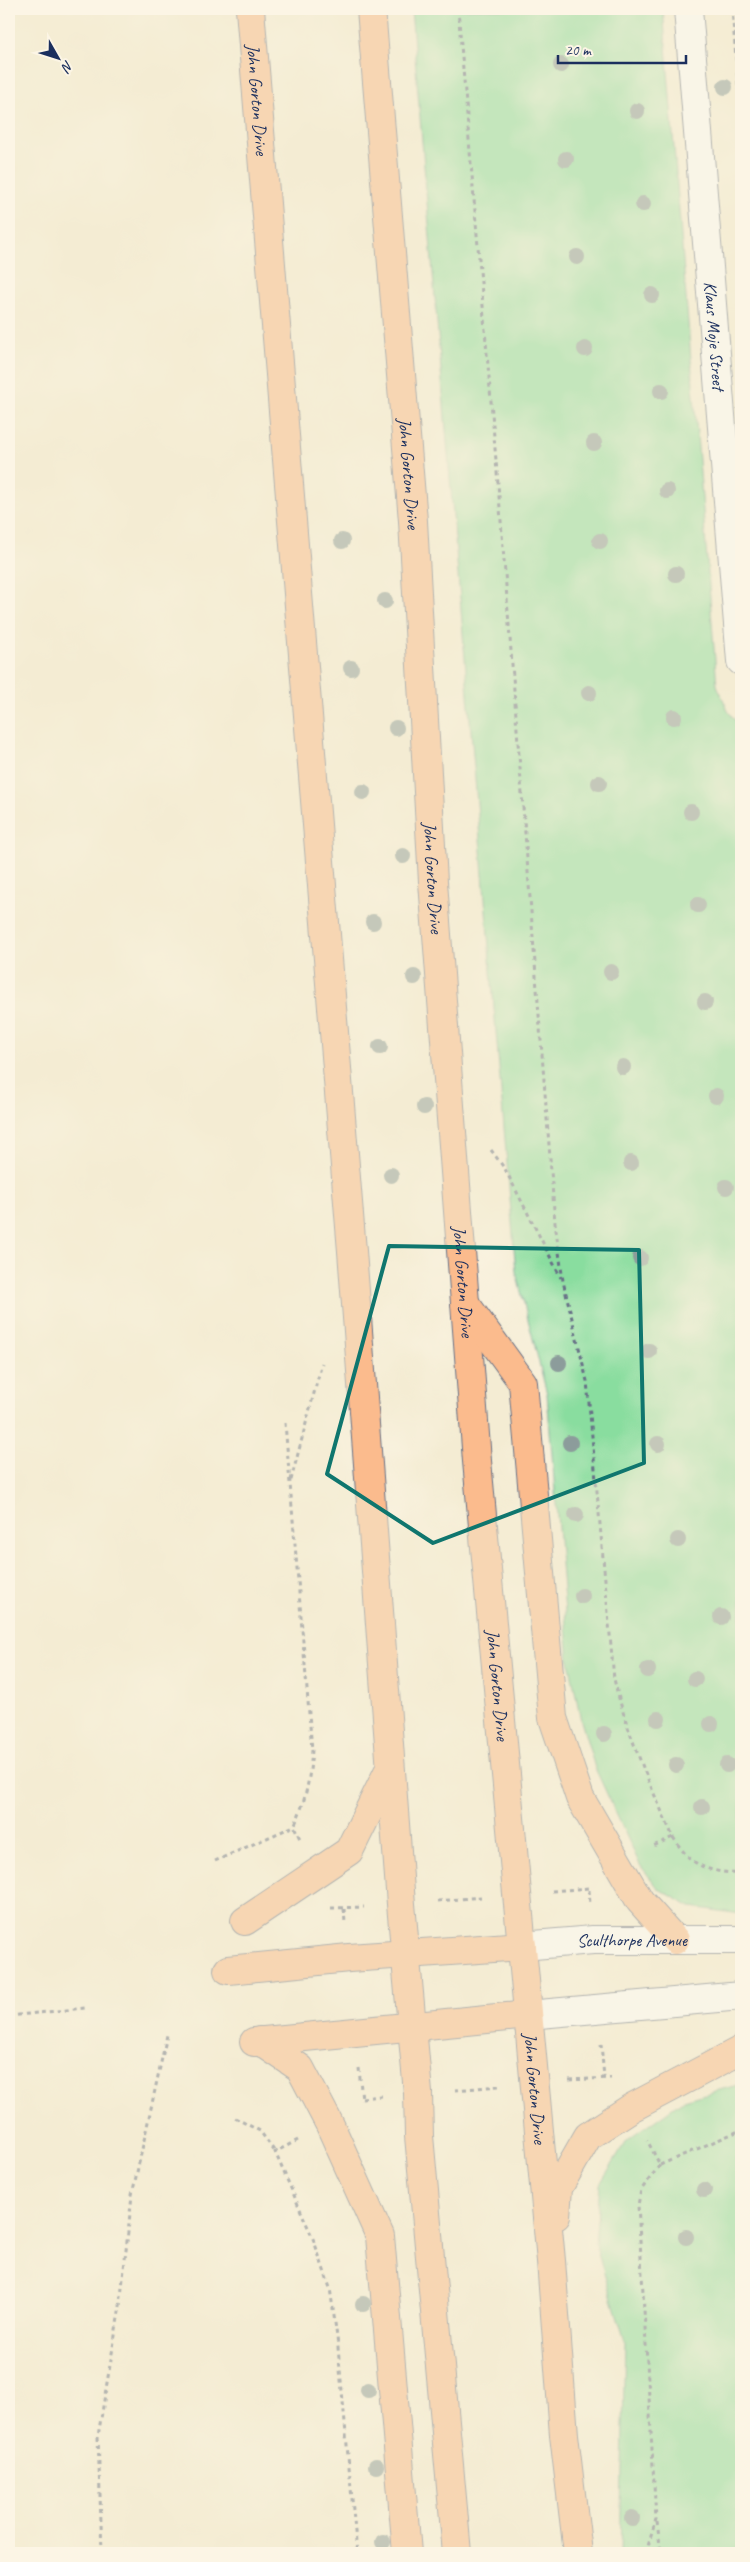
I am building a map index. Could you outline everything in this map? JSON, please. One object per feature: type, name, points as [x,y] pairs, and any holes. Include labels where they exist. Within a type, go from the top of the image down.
[{"type":"main road","name":"John Gorton Drive","points":[[250,9],[352,1251],[390,1768],[418,2093],[419,2136],[457,2553]]},
{"type":"main road","name":"John Gorton Drive","points":[[371,9],[413,522],[433,882],[477,1461],[551,2261],[564,2435],[578,2553]]},
{"type":"main road","points":[[465,1303],[523,1383],[553,1718],[580,1798],[640,1901],[675,1940]]},
{"type":"main road","points":[[245,1921],[349,1851],[390,1768]]},
{"type":"main road","points":[[228,1970],[405,1954],[522,1946]]},
{"type":"main road","points":[[407,2553],[380,2236],[330,2124],[300,2068],[251,2042],[528,2015]]},
{"type":"main road","points":[[551,2261],[558,2188],[588,2136],[631,2108],[741,2050]]},
{"type":"street","name":"Klaus Moje Street","points":[[688,9],[741,661]]},
{"type":"street","name":"Sculthorpe Avenue","points":[[522,1946],[593,1940],[741,1940]]},
{"type":"street","points":[[528,2015],[741,1996]]},
{"type":"path","points":[[458,9],[500,508],[555,1223],[562,1281],[587,1382],[614,1679],[622,1710],[640,1762],[673,1837],[684,1855],[696,1865],[717,1872],[741,1874]]},
{"type":"path","points":[[732,9],[741,121]]},
{"type":"path","points":[[488,1147],[505,1169],[562,1281]]},
{"type":"path","points":[[290,1483],[324,1357]]},
{"type":"path","points":[[215,1860],[294,1826],[304,1806],[310,1775],[312,1750],[285,1423]]},
{"type":"path","points":[[294,1826],[331,1909],[589,1888],[588,1876],[673,1837]]},
{"type":"path","points":[[9,2016],[85,2008]]},
{"type":"path","points":[[102,2553],[98,2436],[120,2306],[132,2195],[167,2035]]},
{"type":"path","points":[[275,2152],[330,2124],[361,2112],[362,2098],[604,2077],[619,2078],[631,2108],[660,2165]]},
{"type":"path","points":[[235,2118],[260,2131],[275,2152],[314,2241],[330,2288],[337,2337],[356,2553]]},
{"type":"path","points":[[661,2553],[656,2519],[652,2423],[638,2205],[641,2190],[660,2165],[741,2130]]},
{"type":"path","points":[[646,2553],[656,2519]]},
{"type":"highlighted area","points":[[389,1246],[639,1250],[644,1463],[433,1543],[327,1474]]},
{"type":"green space","points":[[411,9],[663,9],[717,685],[728,711],[741,728],[741,1914],[691,1907],[659,1889],[640,1865],[595,1768],[581,1721],[569,1661],[547,1394],[516,1272]]},
{"type":"green space","points":[[741,2084],[741,2553],[620,2553],[625,2341],[595,2244],[600,2184],[626,2141],[684,2100]]}]
